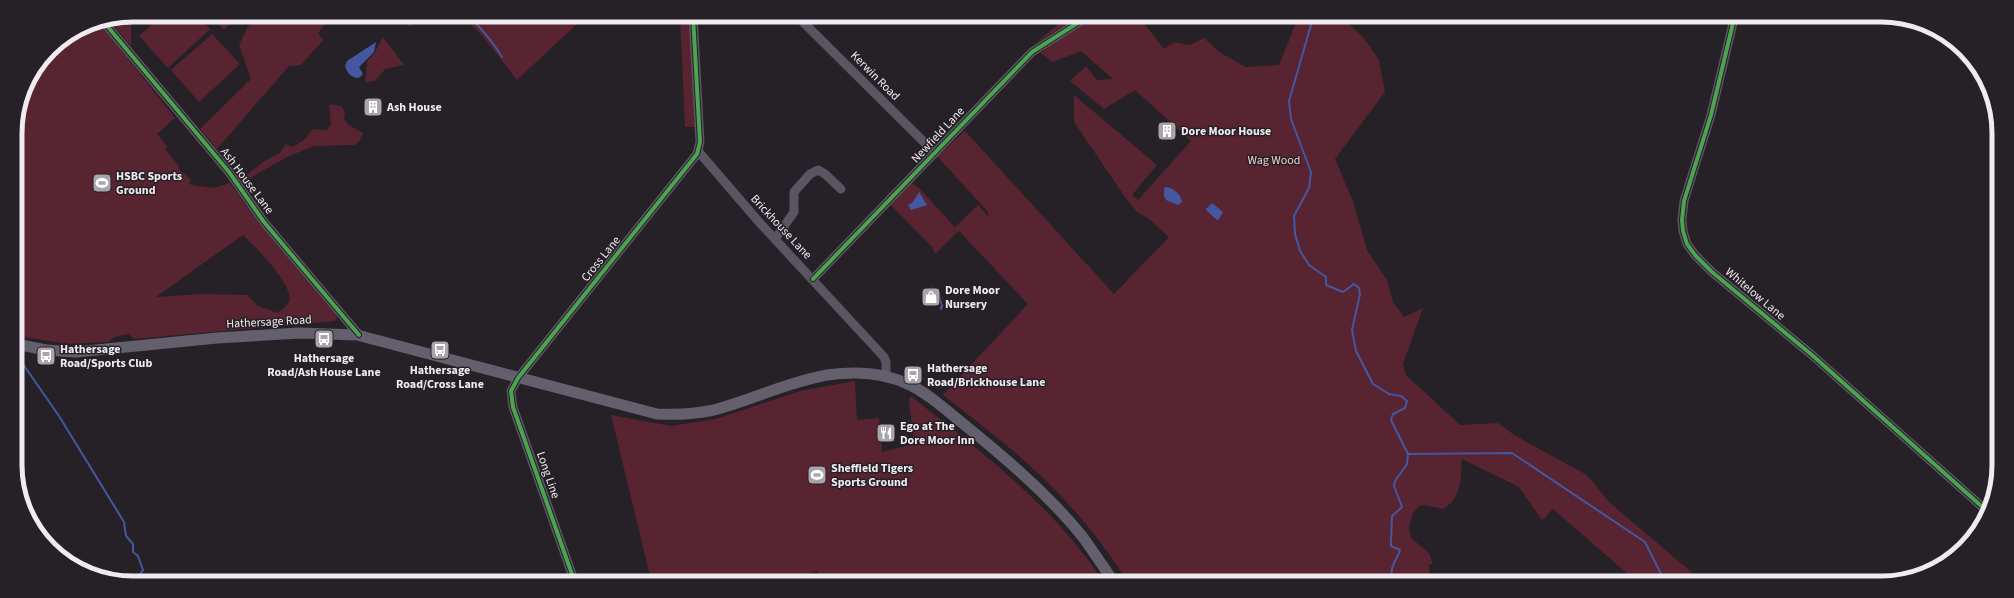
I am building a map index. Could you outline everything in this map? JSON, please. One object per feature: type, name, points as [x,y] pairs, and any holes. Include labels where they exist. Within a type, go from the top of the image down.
[{"type":"main road","name":"Hathersage Road","points":[[22,345],[46,350],[76,352],[217,338],[299,333],[359,335],[416,349],[638,411],[672,415],[713,410],[794,382],[826,375],[857,373],[886,376],[909,384],[924,393],[1017,470],[1082,536],[1110,576]]},
{"type":"street","points":[[693,22],[700,139],[698,151]]},
{"type":"street","name":"Kerwin Road","points":[[804,22],[935,153]]},
{"type":"street","name":"Newfield Lane","points":[[813,279],[1032,52],[1078,22]]},
{"type":"street","name":"Whitelow Lane","points":[[1733,22],[1711,115],[1684,201],[1682,220],[1683,231],[1688,244],[1694,255],[1708,269],[1812,355],[1984,508]]},
{"type":"street","name":"Ash House Lane","points":[[107,25],[229,172],[264,222],[359,335]]},
{"type":"street","name":"Brickhouse Lane","points":[[698,151],[775,239],[884,357],[886,362],[886,376]]},
{"type":"street","name":"Cross Lane","points":[[518,378],[691,163],[698,151]]},
{"type":"street","points":[[775,239],[794,212],[794,192],[810,174],[818,170],[825,174],[841,189]]},
{"type":"street","name":"Long Line","points":[[518,378],[511,390],[513,407],[573,576]]},
{"type":"green space","points":[[133,22],[131,24],[131,46],[112,24]]},
{"type":"green space","points":[[154,22],[204,22],[210,29],[168,68],[139,36]]},
{"type":"green space","points":[[217,22],[232,22],[224,30]]},
{"type":"green space","points":[[250,22],[327,22],[318,33],[323,40],[301,65],[289,66],[217,149],[200,129],[251,79],[239,45]]},
{"type":"green space","points":[[404,22],[416,22],[410,27]]},
{"type":"green space","points":[[468,22],[575,22],[577,24],[517,80],[482,35]]},
{"type":"green space","points":[[680,22],[690,22],[695,127],[685,127]]},
{"type":"green space","points":[[1061,22],[1070,22],[1033,45]]},
{"type":"green space","name":"Wag Wood","points":[[1084,22],[1143,22],[1164,49],[1174,42],[1190,45],[1204,38],[1219,52],[1246,67],[1279,65],[1296,22],[1346,22],[1364,38],[1379,60],[1385,92],[1335,159],[1353,201],[1367,250],[1387,280],[1393,302],[1404,317],[1423,308],[1403,364],[1406,375],[1460,425],[1498,423],[1514,435],[1587,475],[1609,502],[1696,576],[1630,576],[1553,509],[1542,520],[1519,487],[1462,459],[1461,480],[1454,499],[1443,509],[1424,505],[1419,506],[1412,515],[1409,528],[1411,538],[1429,553],[1433,564],[1429,565],[1430,576],[1124,576],[1094,534],[1057,491],[987,429],[943,395],[1028,304],[959,231],[935,254],[932,247],[891,205],[911,183],[918,187],[955,227],[978,205],[990,218],[987,211],[937,156],[965,131],[1114,294],[1169,237],[1148,218],[1137,212],[1127,200],[1074,122],[1074,95],[1157,165],[1132,195],[1138,200],[1191,141],[1135,90],[1104,109],[1070,81],[1086,66],[1097,80],[1113,79],[1081,51],[1053,62],[1040,53]]},
{"type":"green space","name":"HSBC Sports Ground","points":[[103,26],[175,118],[157,134],[167,146],[165,149],[179,166],[178,168],[191,180],[189,182],[191,185],[213,188],[230,183],[259,223],[337,318],[335,321],[134,339],[129,334],[117,336],[107,342],[70,344],[22,337],[22,126],[24,111],[30,90],[49,60],[54,54],[71,41],[90,30]],"holes":[[[243,235],[264,256],[280,276],[289,295],[289,302],[278,313],[258,306],[247,295],[202,294],[156,297]]]},
{"type":"green space","points":[[212,34],[240,64],[199,102],[171,70]]},
{"type":"green space","points":[[383,37],[404,65],[385,69],[375,81],[365,82],[367,61],[374,54]]},
{"type":"green space","points":[[332,104],[342,107],[345,113],[344,119],[349,125],[363,133],[358,143],[354,145],[314,146],[287,157],[245,181],[243,178],[263,162],[280,153],[286,144],[293,147],[304,140],[313,129],[327,130],[331,124],[329,106]]},
{"type":"green space","name":"Sheffield Tigers Sports Ground","points":[[855,381],[857,420],[879,418],[882,452],[914,444],[909,400],[911,396],[989,459],[1039,504],[1084,554],[1099,576],[818,576],[817,571],[801,576],[650,576],[611,415],[671,426],[716,419],[800,391]]},
{"type":"water","points":[[376,42],[374,52],[359,67],[363,74],[359,78],[356,78],[348,73],[345,66],[347,61]]},
{"type":"water","points":[[1167,187],[1177,192],[1182,202],[1178,205],[1166,200],[1164,196],[1164,188]]},
{"type":"water","points":[[919,192],[927,205],[911,210],[908,205],[912,203]]},
{"type":"water","points":[[1212,203],[1223,212],[1217,220],[1206,209]]},
{"type":"waterway","points":[[474,22],[486,35],[502,57]]},
{"type":"waterway","points":[[1312,22],[1289,101],[1291,119],[1311,172],[1309,188],[1294,216],[1295,234],[1300,251],[1309,265],[1326,277],[1326,285],[1343,292],[1354,284],[1359,288],[1360,294],[1352,330],[1356,351],[1373,384],[1389,394],[1401,396],[1407,401],[1405,408],[1393,414],[1391,420],[1408,454],[1407,464],[1395,481],[1394,486],[1402,507],[1392,516],[1391,546],[1400,550],[1393,565],[1392,576]]},
{"type":"waterway","points":[[933,288],[939,294],[941,303]]},
{"type":"waterway","points":[[941,309],[942,305]]},
{"type":"waterway","points":[[22,363],[59,416],[124,522],[126,536],[133,544],[133,552],[138,556],[143,570],[139,576]]},
{"type":"waterway","points":[[1408,454],[1512,453],[1645,542],[1662,576]]},
{"type":"cycle path","points":[[573,576],[513,407],[511,391],[518,378],[697,154],[700,142],[693,22]]},
{"type":"cycle path","points":[[813,279],[1032,52],[1079,22]]},
{"type":"cycle path","points":[[1733,22],[1711,115],[1684,201],[1682,220],[1683,231],[1687,244],[1695,255],[1712,272],[1812,355],[1984,508]]},
{"type":"cycle path","points":[[107,25],[229,172],[264,222],[359,335]]},
{"type":"place","name":"Ash House","points":[[373,107]]},
{"type":"place","name":"Dore Moor House","points":[[1167,131]]},
{"type":"place","name":"HSBC Sports Ground","points":[[102,183]]},
{"type":"place","name":"Dore Moor Nursery","points":[[931,297]]},
{"type":"place","name":"Hathersage Road/Ash House Lane","points":[[324,339]]},
{"type":"place","name":"Hathersage Road/Cross Lane","points":[[440,350]]},
{"type":"place","name":"Hathersage Road/Sports Club","points":[[46,356]]},
{"type":"place","name":"Hathersage Road/Brickhouse Lane","points":[[913,375]]},
{"type":"place","name":"Ego at The Dore Moor Inn","points":[[886,433]]},
{"type":"place","name":"Sheffield Tigers Sports Ground","points":[[817,475]]}]
